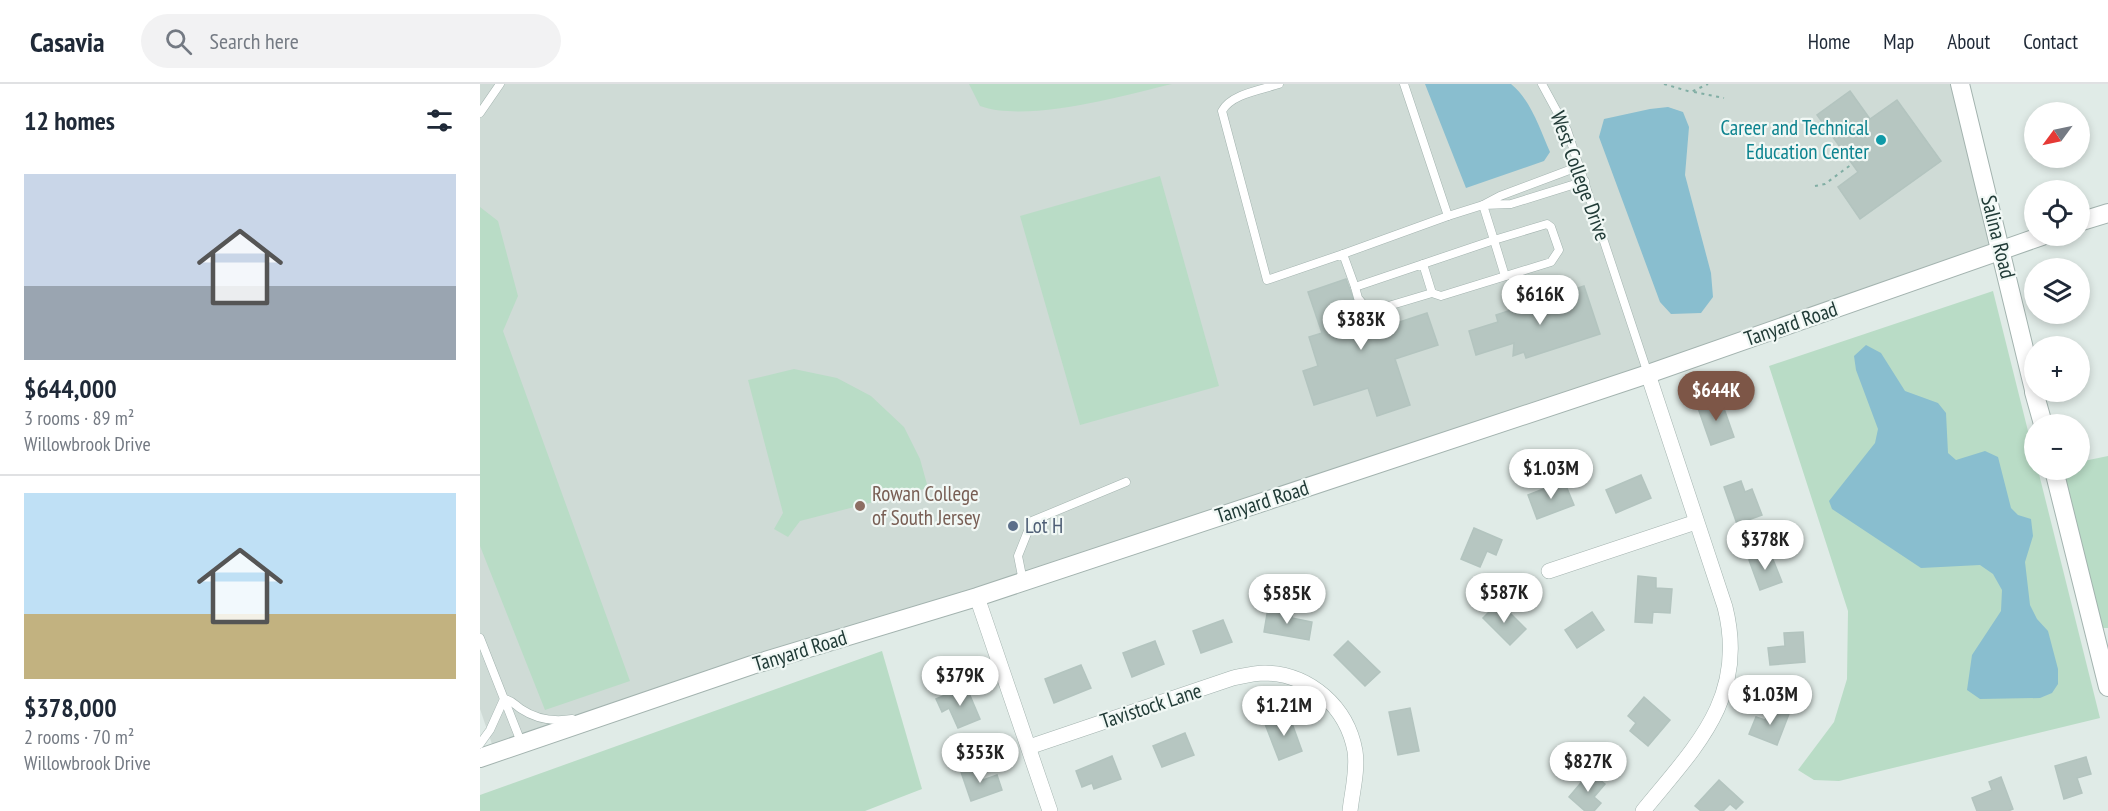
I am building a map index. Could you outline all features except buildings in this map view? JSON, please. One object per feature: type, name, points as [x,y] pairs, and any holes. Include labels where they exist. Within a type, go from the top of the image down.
[{"type":"street","name":"Salina Road","points":[[1960,84],[2024,348]]},
{"type":"street","points":[[2090,219],[2108,213]]},
{"type":"street","name":"Tanyard Road","points":[[480,758],[752,665],[977,597],[1647,374],[2024,242]]},
{"type":"street","points":[[1643,811],[1699,742],[1718,711],[1726,686],[1731,654],[1729,620],[1647,374]]},
{"type":"street","points":[[2057,480],[2105,666],[2108,687]]},
{"type":"street","points":[[1549,571],[1696,522]]},
{"type":"street","points":[[977,597],[1050,811]]},
{"type":"street","name":"Tavistock Lane","points":[[1029,747],[1233,678],[1264,673],[1287,676],[1310,685],[1322,693],[1341,715],[1348,729],[1355,753],[1350,811]]},
{"type":"lane","points":[[480,113],[500,84]]},
{"type":"lane","points":[[1279,84],[1226,103],[1222,111],[1267,280],[1483,205],[1500,196],[1580,166]]},
{"type":"lane","points":[[1404,84],[1448,216]]},
{"type":"lane","name":"West College Drive","points":[[1542,84],[1567,130],[1647,374]]},
{"type":"lane","points":[[1483,205],[1511,204],[1584,181]]},
{"type":"lane","points":[[1483,205],[1505,276]]},
{"type":"lane","points":[[1354,287],[1494,240],[1547,224],[1551,227],[1559,250],[1551,262],[1441,296],[1432,293],[1375,310]]},
{"type":"lane","points":[[1343,254],[1354,287],[1363,304]]},
{"type":"lane","points":[[1423,264],[1432,293]]},
{"type":"lane","points":[[1023,581],[1018,556],[1032,521],[1126,482]]},
{"type":"lane","points":[[480,638],[522,744]]},
{"type":"lane","points":[[504,699],[510,700],[519,708],[535,716],[552,720],[576,718],[583,722]]},
{"type":"lane","points":[[480,744],[494,723],[504,699]]},
{"type":"path","points":[[1664,84],[1724,98]]},
{"type":"path","points":[[1691,92],[1708,84]]},
{"type":"path","points":[[1815,186],[1826,184],[1852,164]]},
{"type":"shaded area","name":"Rowan College of South Jersey","points":[[480,84],[1960,84],[2001,250],[495,753],[480,709]]},
{"type":"green space","points":[[969,84],[1172,84],[1075,106],[1023,111],[980,106]]},
{"type":"green space","points":[[1160,176],[1219,386],[1080,425],[1020,216]]},
{"type":"green space","points":[[480,207],[498,221],[518,296],[503,331],[630,681],[545,710],[480,546]]},
{"type":"green space","points":[[1993,291],[2024,415],[2024,480],[2040,480],[2100,718],[1839,781],[1814,780],[1798,770],[1834,722],[1847,679],[1848,611],[1769,366]]},
{"type":"green space","points":[[794,369],[837,378],[871,396],[904,427],[920,459],[928,488],[800,521],[788,537],[774,529],[783,513],[748,380]]},
{"type":"green space","points":[[2108,456],[2108,628],[2099,628],[2060,480],[2090,480],[2090,460]]},
{"type":"green space","points":[[882,651],[922,789],[865,811],[480,811],[480,795]]},
{"type":"water","points":[[1425,84],[1511,84],[1524,98],[1539,125],[1550,152],[1544,161],[1466,188]]},
{"type":"water","points":[[1668,107],[1683,112],[1689,127],[1685,175],[1711,273],[1713,297],[1701,313],[1671,314],[1660,302],[1599,137],[1604,119]]},
{"type":"water","points":[[1866,345],[1881,353],[1905,391],[1938,403],[1946,413],[1948,453],[1956,460],[1985,451],[1998,457],[2011,508],[2018,515],[2031,519],[2033,536],[2025,562],[2030,605],[2037,619],[2048,631],[2058,669],[2058,684],[2052,693],[2040,698],[1980,699],[1967,690],[1972,655],[2001,611],[2002,590],[1993,574],[1980,565],[1921,568],[1832,509],[1829,501],[1875,443],[1878,429],[1856,370],[1854,356]]},
{"type":"place","name":"Career and Technical Education Center","points":[[1881,140]]},
{"type":"place","name":"Rowan College of South Jersey","points":[[860,506]]},
{"type":"place","name":"Lot H","points":[[1013,526]]}]
